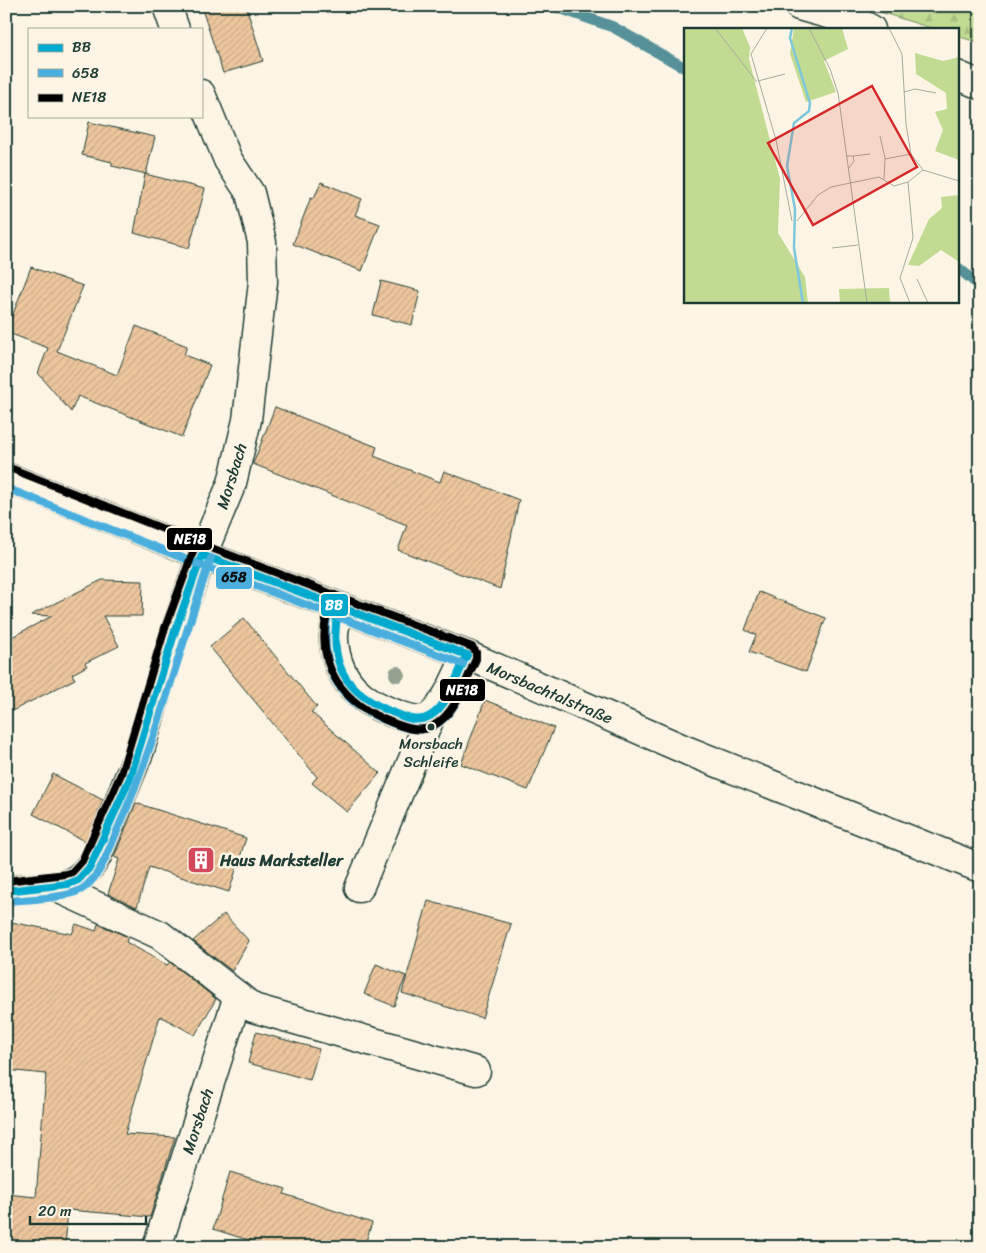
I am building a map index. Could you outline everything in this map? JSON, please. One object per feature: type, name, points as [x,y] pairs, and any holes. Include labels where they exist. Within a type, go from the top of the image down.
[{"type":"street","points":[[167,6],[175,28]]},
{"type":"street","points":[[799,6],[860,23],[869,28]]},
{"type":"street","points":[[958,75],[980,85]]},
{"type":"street","name":"Morsbach","points":[[6,891],[55,886],[78,880],[97,856],[135,764],[176,631],[202,555],[232,483],[247,420],[263,282],[262,242],[250,193],[228,160],[202,96]]},
{"type":"street","name":"Morsbachtalstraße","points":[[6,476],[202,555],[467,655],[688,752],[980,868]]},
{"type":"street","points":[[339,606],[333,639],[338,664],[344,678],[356,694],[380,709],[414,721],[431,716]]},
{"type":"street","points":[[359,888],[431,716],[444,698],[467,655]]},
{"type":"street","points":[[55,886],[160,935],[253,1008],[476,1071]]},
{"type":"street","name":"Morsbach","points":[[157,1247],[238,996]]},
{"type":"green space","points":[[861,6],[980,6],[980,43],[958,36],[958,28],[931,28]]},
{"type":"building","points":[[201,6],[246,6],[263,61],[223,73]]},
{"type":"building","points":[[89,122],[155,137],[146,174],[112,166],[112,162],[82,155]]},
{"type":"building","points":[[145,174],[205,189],[189,248],[134,233]]},
{"type":"building","points":[[321,182],[362,199],[355,215],[380,224],[362,271],[293,244],[311,197],[314,198]]},
{"type":"building","points":[[31,267],[83,286],[57,351],[117,375],[136,326],[187,346],[184,355],[210,365],[182,437],[78,396],[71,412],[38,373],[48,348],[6,332]]},
{"type":"building","points":[[381,281],[420,291],[412,325],[373,315]]},
{"type":"building","points":[[275,407],[377,447],[374,456],[440,482],[444,471],[519,500],[500,589],[398,550],[407,525],[253,464]]},
{"type":"building","points":[[102,580],[143,581],[142,616],[103,616],[119,646],[85,663],[87,666],[72,674],[75,679],[6,714],[6,640],[52,616],[31,615]]},
{"type":"building","points":[[759,592],[826,618],[806,672],[749,652],[756,635],[745,630]]},
{"type":"building","points":[[244,618],[317,707],[311,712],[380,773],[347,812],[312,783],[317,777],[210,647]]},
{"type":"building","points":[[485,700],[554,728],[528,790],[461,764]]},
{"type":"building","points":[[53,774],[103,800],[86,842],[33,814]]},
{"type":"building","points":[[136,803],[246,838],[229,892],[149,867],[137,907],[108,894],[119,859],[114,857]]},
{"type":"building","points":[[428,901],[511,924],[482,1018],[402,993]]},
{"type":"building","points":[[224,914],[249,941],[232,971],[193,941]]},
{"type":"building","points":[[6,921],[72,934],[76,924],[96,931],[98,924],[128,937],[126,942],[167,965],[170,962],[216,999],[195,1035],[160,1016],[125,1134],[175,1137],[150,1217],[68,1210],[65,1247],[6,1247],[6,1194],[36,1197],[46,1074],[6,1070]]},
{"type":"building","points":[[376,964],[406,976],[394,1006],[364,994]]},
{"type":"building","points":[[256,1032],[319,1049],[310,1080],[248,1063]]},
{"type":"building","points":[[230,1172],[286,1189],[284,1194],[372,1223],[364,1247],[270,1247],[213,1229]]},
{"type":"waterway","name":"Morsbach","points":[[554,6],[613,27],[684,67]]},
{"type":"waterway","name":"Morsbach","points":[[958,268],[980,286]]},
{"type":"transit line","name":"NE18","points":[[10,468],[206,546],[472,647],[476,652],[476,659],[454,705],[441,721],[423,729],[403,727],[375,715],[347,694],[329,667],[325,650],[324,632],[327,613]]},
{"type":"transit line","name":"658","points":[[6,488],[198,564],[463,664]]},
{"type":"transit line","name":"NE18","points":[[6,881],[66,874],[72,872],[82,861],[121,774],[165,628],[193,552]]},
{"type":"transit line","name":"BB","points":[[202,555],[467,655]]},
{"type":"transit line","name":"BB","points":[[6,891],[68,884],[78,880],[90,867],[130,778],[175,631],[202,555]]},
{"type":"transit line","name":"658","points":[[7,901],[70,894],[85,887],[96,875],[107,854],[144,764],[211,558]]},
{"type":"transit line","name":"658","points":[[329,605],[326,645],[328,662],[334,678],[343,692],[356,704],[372,714],[397,725],[412,729],[423,729],[441,721],[454,706],[476,659]]},
{"type":"transit line","name":"BB","points":[[339,607],[335,644],[343,674],[363,697],[401,716],[422,719],[437,711],[452,689],[467,655]]},
{"type":"place","name":"Morsbach Schleife","points":[[431,727]]},
{"type":"place","name":"Haus Marksteller","points":[[201,860]]}]
